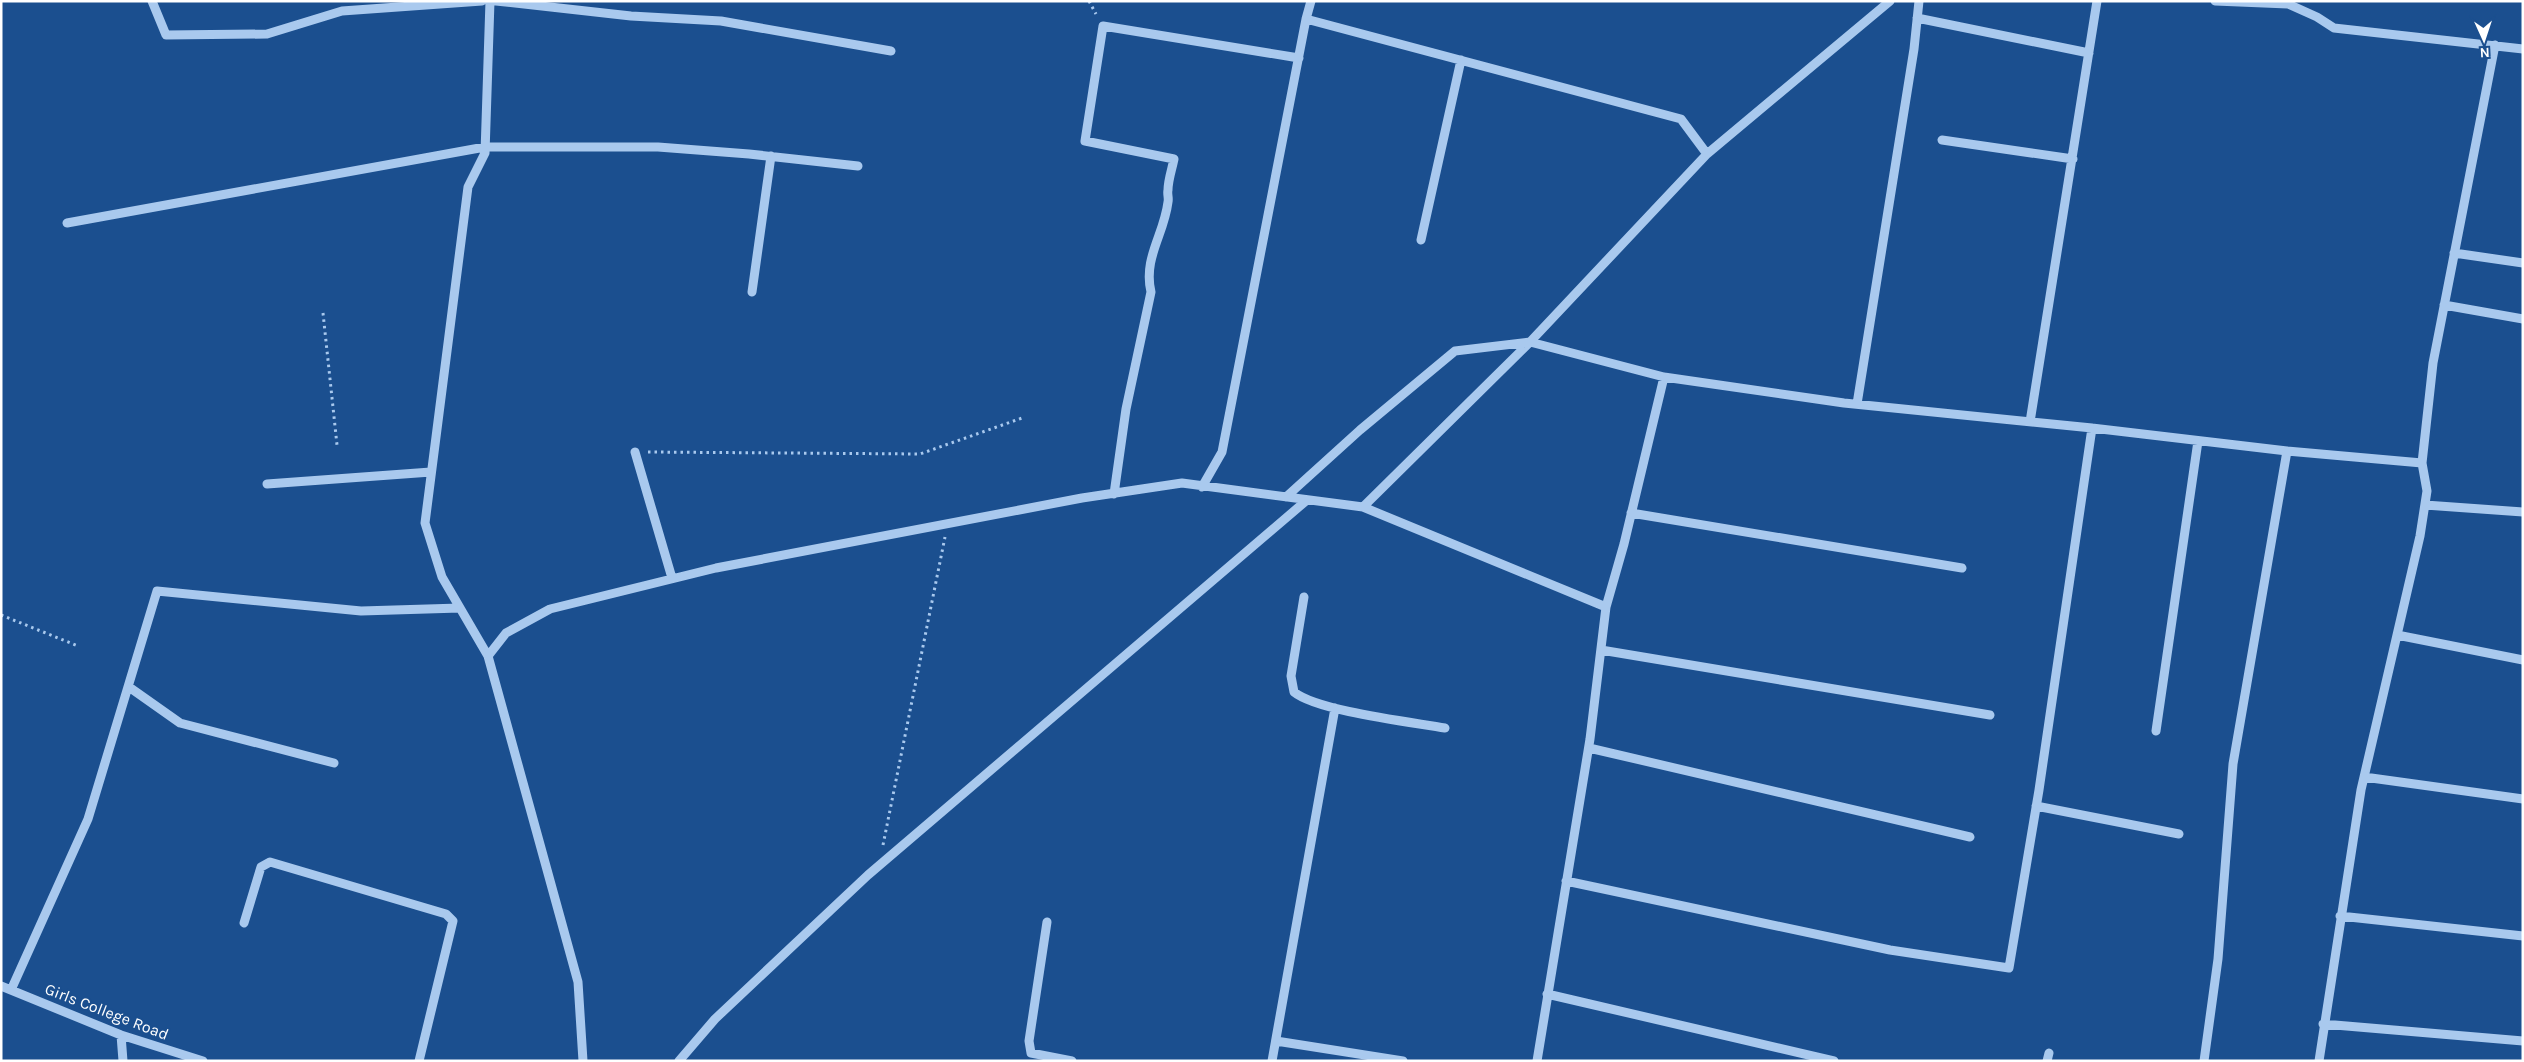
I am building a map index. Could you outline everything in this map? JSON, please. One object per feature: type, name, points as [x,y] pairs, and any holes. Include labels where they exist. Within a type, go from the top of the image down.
[{"type":"street","points":[[152,1],[166,35],[268,34],[342,11],[482,1]]},
{"type":"street","points":[[490,1],[485,153],[468,187],[425,523],[442,577],[488,656],[578,982],[583,1061]]},
{"type":"street","points":[[496,1],[631,16],[721,22],[891,51]]},
{"type":"street","points":[[1202,486],[1222,452],[1311,1]]},
{"type":"street","points":[[1363,506],[1530,342],[1707,154],[1890,1]]},
{"type":"street","points":[[1857,404],[1914,49],[1919,1]]},
{"type":"street","points":[[2030,422],[2097,1]]},
{"type":"street","points":[[2215,1],[2288,4],[2317,17],[2334,28],[2523,49]]},
{"type":"street","points":[[1917,18],[2089,53]]},
{"type":"street","points":[[1306,19],[1681,119],[1707,154]]},
{"type":"street","points":[[1114,494],[1126,409],[1151,292],[1148,280],[1153,248],[1158,243],[1168,201],[1168,190],[1174,159],[1085,140],[1103,26],[1299,58]]},
{"type":"street","points":[[2319,1061],[2340,916],[2364,777],[2420,536],[2427,491],[2422,463],[2433,363],[2495,45]]},
{"type":"street","points":[[1421,240],[1461,60]]},
{"type":"street","points":[[1942,140],[2072,159]]},
{"type":"street","points":[[66,223],[485,147],[658,147],[771,156],[858,166]]},
{"type":"street","points":[[752,292],[771,156]]},
{"type":"street","points":[[2454,253],[2523,263]]},
{"type":"street","points":[[2444,304],[2523,319]]},
{"type":"street","points":[[1286,497],[1360,430],[1455,351],[1530,342],[1664,377],[1857,404],[2092,428],[2287,451],[2422,463]]},
{"type":"street","points":[[1537,1061],[1589,748],[1606,607],[1631,514],[1664,377]]},
{"type":"street","points":[[1566,881],[1890,950],[2009,968],[2036,806],[2092,428]]},
{"type":"street","points":[[2156,731],[2198,441]]},
{"type":"street","points":[[2204,1061],[2218,959],[2233,764],[2287,451]]},
{"type":"street","points":[[635,452],[672,578]]},
{"type":"street","points":[[267,484],[432,472]]},
{"type":"street","points":[[488,656],[506,633],[550,609],[672,578],[948,524],[1114,494],[1182,484],[1363,506],[1606,607]]},
{"type":"street","points":[[679,1061],[715,1019],[878,866],[1307,500]]},
{"type":"street","points":[[2425,505],[2523,512]]},
{"type":"street","points":[[1631,514],[1962,568]]},
{"type":"street","points":[[11,990],[88,819],[130,687],[157,591],[361,611],[460,608]]},
{"type":"street","points":[[1304,597],[1291,676],[1294,692],[1300,697],[1335,708],[1445,728]]},
{"type":"street","points":[[2397,635],[2523,660]]},
{"type":"street","points":[[1601,650],[1990,715]]},
{"type":"street","points":[[130,687],[180,723],[334,762]]},
{"type":"street","points":[[1272,1061],[1335,708]]},
{"type":"street","points":[[1589,748],[1970,837]]},
{"type":"street","points":[[2364,777],[2523,799]]},
{"type":"street","points":[[2036,806],[2179,834]]},
{"type":"street","points":[[244,923],[261,867],[270,862],[446,914],[453,921],[420,1061]]},
{"type":"street","points":[[2340,916],[2523,936]]},
{"type":"street","points":[[1047,922],[1029,1041],[1031,1053],[1072,1061]]},
{"type":"street","name":"Girls College Road","points":[[1,986],[121,1035],[203,1061]]},
{"type":"street","points":[[1547,994],[1834,1061]]},
{"type":"street","points":[[2323,1024],[2523,1041]]},
{"type":"street","points":[[121,1035],[123,1061]]},
{"type":"street","points":[[1276,1041],[1403,1061]]},
{"type":"path","points":[[323,313],[337,445]]},
{"type":"path","points":[[635,452],[920,454],[1025,416]]},
{"type":"path","points":[[878,866],[948,524]]},
{"type":"path","points":[[1,615],[78,646]]}]
